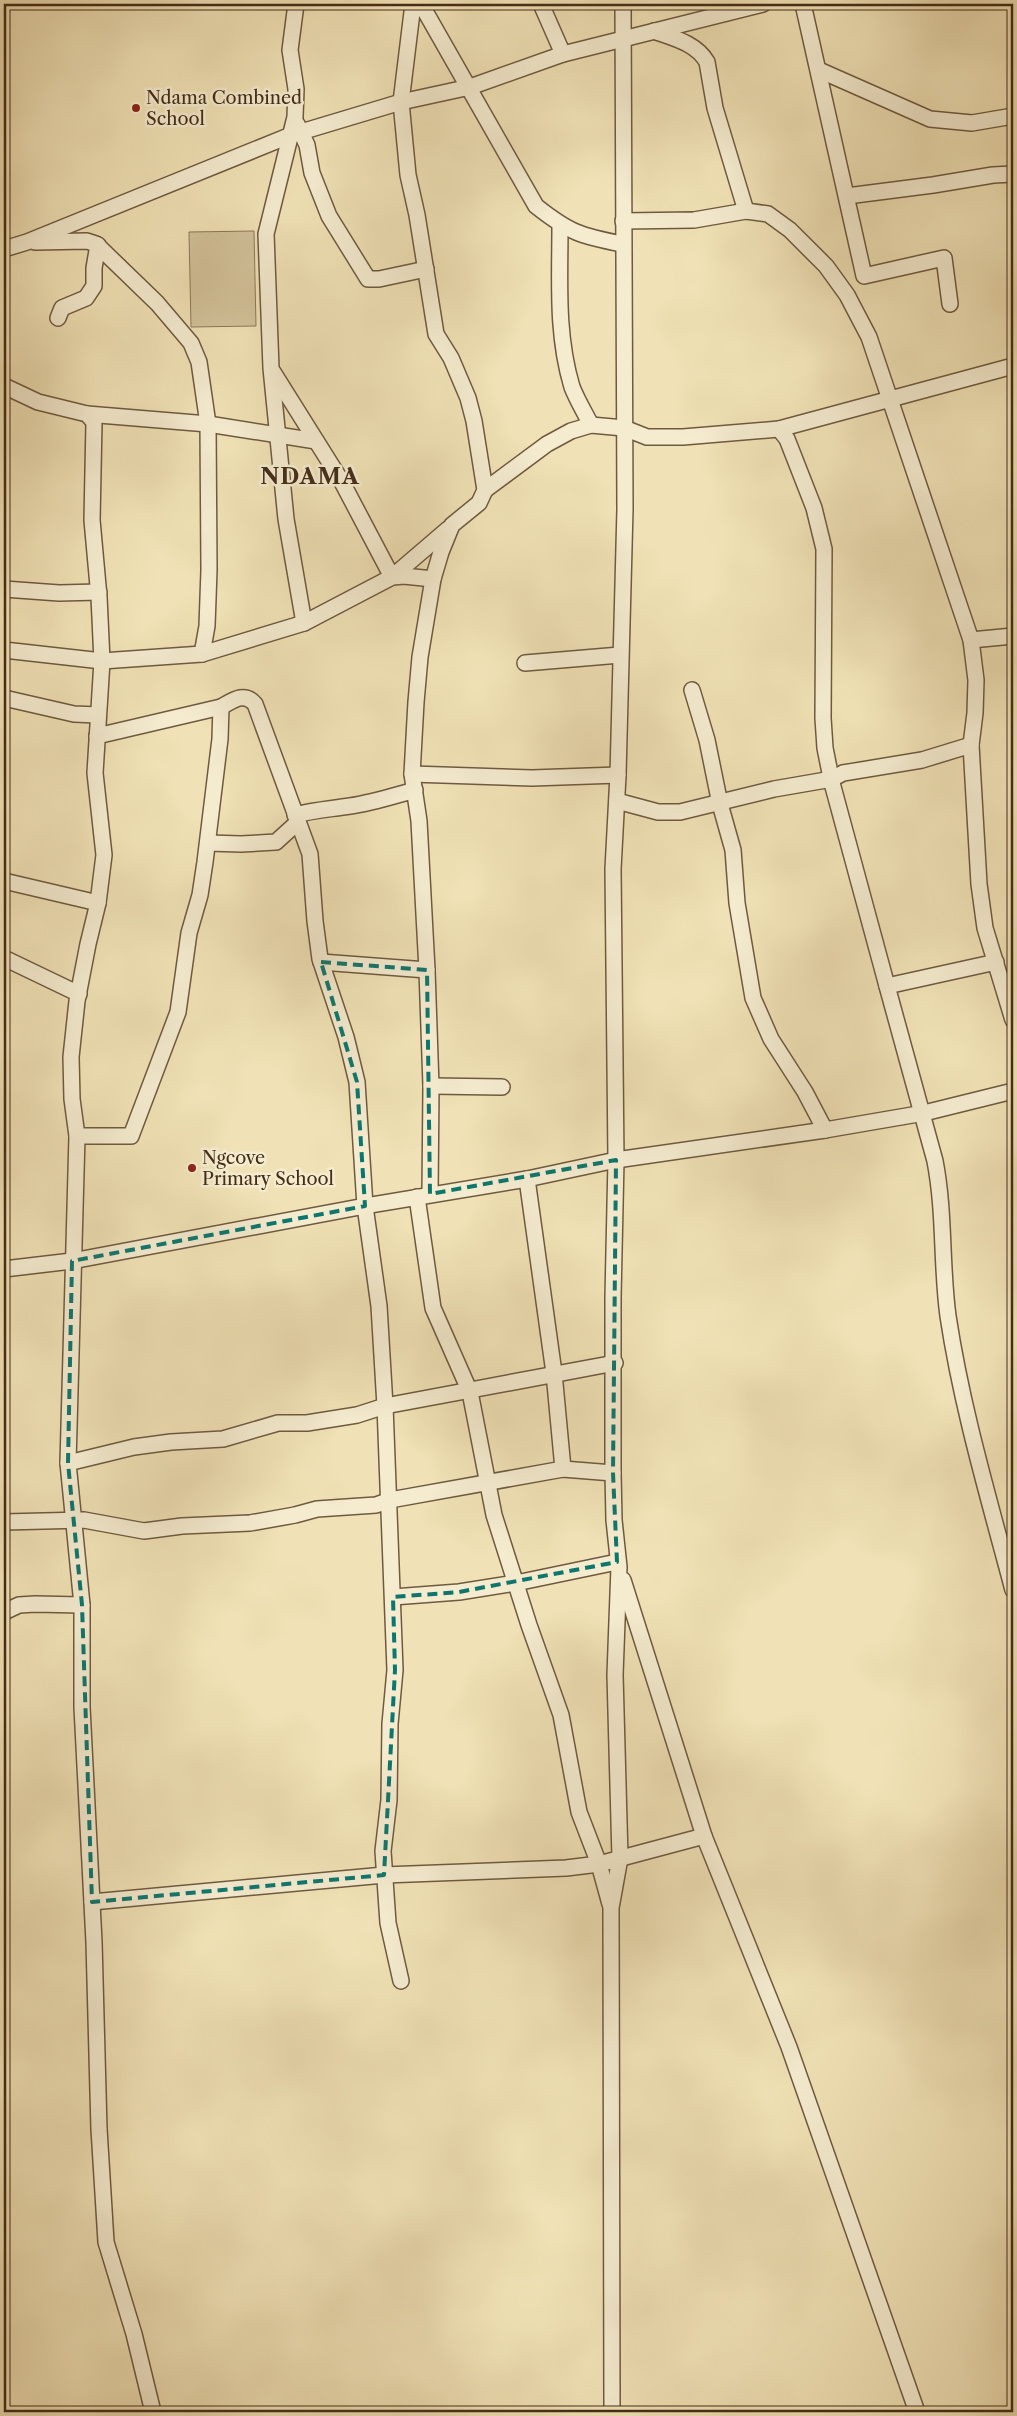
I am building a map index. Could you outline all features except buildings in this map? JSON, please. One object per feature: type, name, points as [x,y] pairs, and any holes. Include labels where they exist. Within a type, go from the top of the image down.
[{"type":"street","points":[[296,4],[290,50],[296,89],[296,134],[266,234],[271,368],[286,519],[304,622]]},
{"type":"street","points":[[413,4],[401,102],[408,175],[436,334],[457,371],[474,421],[485,490]]},
{"type":"street","points":[[421,4],[470,87],[536,206],[560,226],[581,236],[622,244]]},
{"type":"street","points":[[540,4],[562,54]]},
{"type":"street","points":[[612,2412],[611,1908],[620,1858],[616,1675],[618,1565],[613,1473],[615,1363],[613,1297],[616,1160],[613,869],[618,775],[624,508],[623,4]]},
{"type":"street","points":[[4,249],[27,242],[296,134],[401,102],[470,87],[562,54],[763,4]]},
{"type":"street","points":[[803,4],[864,276],[944,258],[950,304]]},
{"type":"street","points":[[654,31],[691,46],[707,62],[715,108],[746,211]]},
{"type":"street","points":[[819,70],[930,119],[972,123],[1013,116]]},
{"type":"street","points":[[296,134],[309,154],[312,173],[329,216],[368,279],[426,269]]},
{"type":"street","points":[[847,196],[1013,174]]},
{"type":"street","points":[[624,221],[694,220],[746,211],[768,214],[790,230],[826,266],[838,282],[869,337],[971,640],[976,680],[971,745],[980,884],[986,928],[1013,1020]]},
{"type":"street","points":[[560,226],[559,302],[563,348],[573,388],[591,425]]},
{"type":"street","points":[[4,240],[27,242],[88,240],[98,245],[157,303],[196,351],[208,424],[209,570],[207,626],[202,654]]},
{"type":"street","points":[[58,318],[62,308],[86,298],[94,286],[94,268],[98,245]]},
{"type":"street","points":[[4,650],[102,661],[202,654],[304,622],[392,577],[479,503],[485,490],[547,444],[571,431],[591,425],[624,428],[647,437],[683,437],[780,429],[1013,366]]},
{"type":"street","points":[[271,368],[342,482],[392,577]]},
{"type":"street","points":[[4,386],[38,402],[87,414],[208,424],[316,441]]},
{"type":"street","points":[[87,414],[94,422],[92,520],[99,592],[102,661],[95,773],[104,855],[98,903],[79,994],[71,1057],[72,1099],[77,1136],[72,1261],[68,1463],[82,1605],[82,1707],[92,1902],[99,2129],[106,2242],[134,2334],[153,2412]]},
{"type":"street","points":[[780,429],[787,438],[819,523],[824,549],[823,718],[825,748],[887,986],[924,1113],[940,1187],[945,1289],[953,1345],[970,1427],[1013,1590]]},
{"type":"street","points":[[452,525],[433,579],[420,657],[412,774],[419,821],[431,1086],[424,1196],[433,1308],[470,1392],[494,1515],[561,1715],[579,1812],[599,1864],[611,1908]]},
{"type":"street","points":[[392,577],[404,576],[433,579]]},
{"type":"street","points":[[4,589],[59,593],[99,592]]},
{"type":"street","points":[[971,640],[1013,636]]},
{"type":"street","points":[[525,663],[620,655]]},
{"type":"street","points":[[692,690],[707,740],[720,804],[733,850],[737,903],[753,998],[772,1038],[805,1092],[825,1130]]},
{"type":"street","points":[[4,698],[74,714],[98,715]]},
{"type":"street","points":[[97,736],[221,707],[239,698],[248,698],[255,704],[310,854],[315,921],[321,962],[346,1037],[357,1082],[365,1206],[379,1306],[386,1406],[395,1670],[390,1724],[389,1800],[383,1851],[388,1923],[401,1982]]},
{"type":"street","points":[[77,1136],[131,1136],[178,1012],[189,933],[200,895],[208,843],[220,739],[221,707]]},
{"type":"street","points":[[617,801],[645,810],[667,813],[690,811],[774,790],[832,779],[843,773],[922,760],[971,745]]},
{"type":"street","points":[[412,774],[532,778],[618,775]]},
{"type":"street","points":[[208,843],[276,842],[297,818],[319,809],[349,806],[415,790]]},
{"type":"street","points":[[4,881],[98,903]]},
{"type":"street","points":[[4,958],[79,994]]},
{"type":"street","points":[[321,962],[426,970]]},
{"type":"street","points":[[887,986],[996,962]]},
{"type":"street","points":[[431,1086],[502,1087]]},
{"type":"street","points":[[4,1269],[72,1261],[616,1160],[825,1130],[924,1113],[1013,1091]]},
{"type":"street","points":[[527,1178],[554,1373],[563,1469]]},
{"type":"street","points":[[68,1463],[134,1447],[171,1442],[223,1439],[278,1423],[307,1423],[348,1416],[386,1406],[470,1392],[554,1373],[615,1363]]},
{"type":"street","points":[[4,1522],[84,1520],[126,1526],[134,1530],[250,1523],[317,1509],[376,1505],[390,1500],[563,1469],[613,1473]]},
{"type":"street","points":[[393,1597],[459,1592],[618,1565]]},
{"type":"street","points":[[618,1565],[704,1836],[790,2048],[917,2412]]},
{"type":"street","points":[[4,1612],[19,1605],[82,1605]]},
{"type":"street","points":[[92,1902],[384,1875],[566,1868],[599,1864],[704,1836]]},
{"type":"highlighted area","points":[[321,962],[427,970],[430,1194],[616,1160],[613,1473],[617,1562],[459,1592],[393,1597],[395,1670],[384,1875],[92,1902],[82,1605],[68,1463],[72,1261],[365,1206],[357,1082]]},
{"type":"shaded area","points":[[254,231],[256,326],[191,327],[189,232]]},
{"type":"place","name":"Ndama Combined School","points":[[136,108]]},
{"type":"place","name":"Ngcove Primary School","points":[[192,1168]]},
{"type":"district","name":"NDAMA","points":[[310,476]]}]
